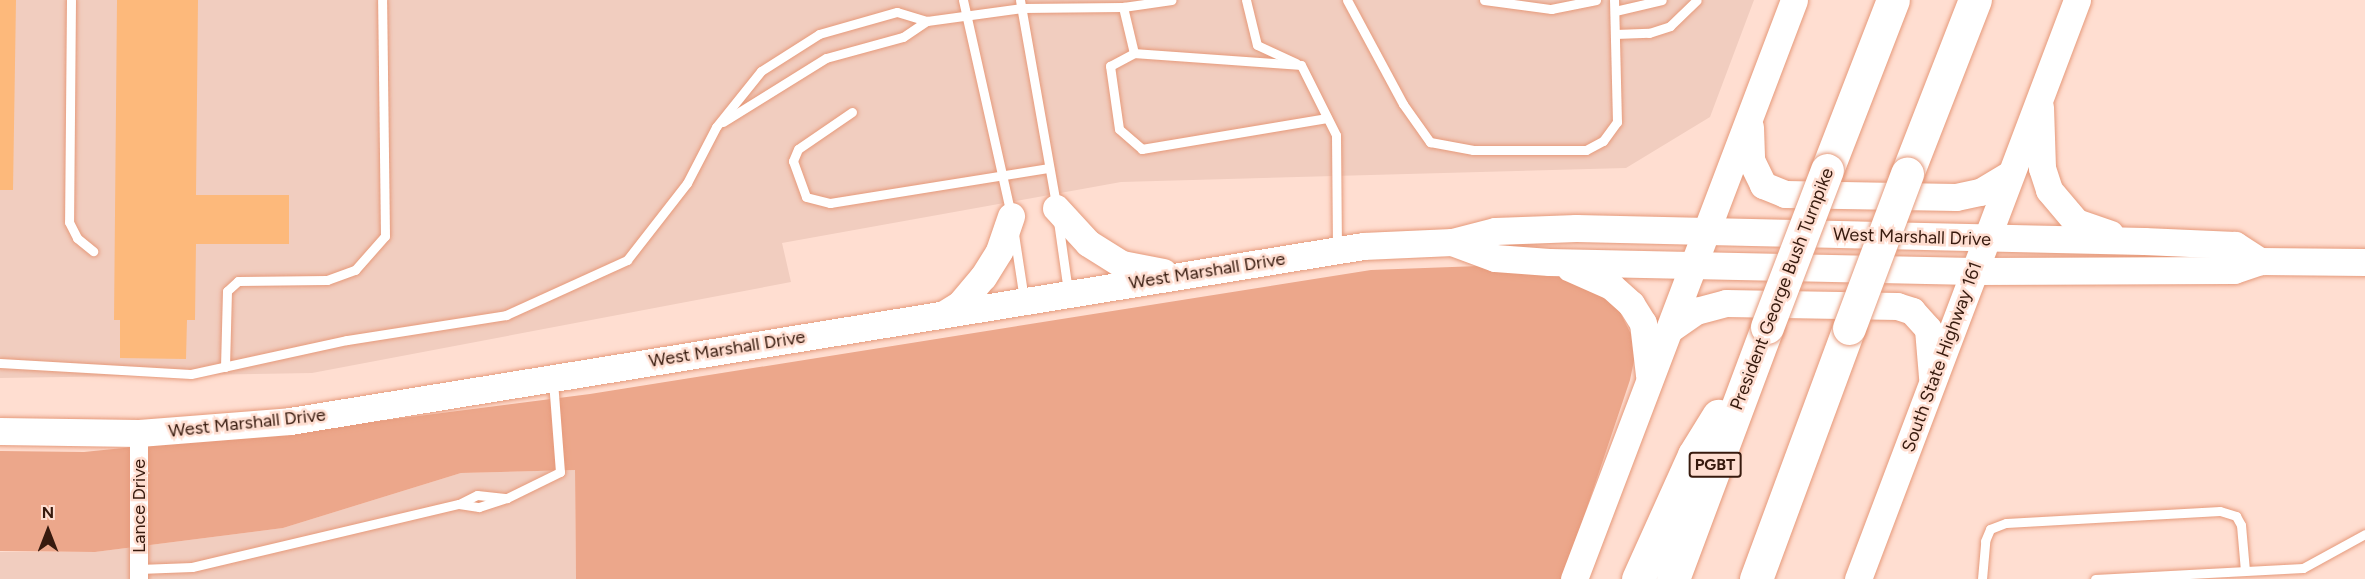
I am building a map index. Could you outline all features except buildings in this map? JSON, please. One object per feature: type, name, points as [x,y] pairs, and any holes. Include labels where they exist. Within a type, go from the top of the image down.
[{"type":"highway","name":"President George Bush Turnpike","points":[[1673,579],[1893,0]]},
{"type":"highway","points":[[1756,579],[1907,174],[1975,0]]},
{"type":"highway","points":[[1638,579],[1694,455],[1763,339]]},
{"type":"main road","points":[[1575,579],[1650,385],[1704,231],[1794,0]]},
{"type":"main road","name":"South State Highway 161","points":[[1858,579],[1933,387],[1973,271],[2077,0]]},
{"type":"main road","points":[[2040,95],[2042,168],[2052,195],[2076,222],[2101,232],[2144,241]]},
{"type":"main road","points":[[1749,117],[1751,160],[1763,185],[1785,194],[1956,197],[1980,192],[2010,174]]},
{"type":"main road","points":[[1056,208],[1088,243],[1122,264],[1182,276]]},
{"type":"main road","points":[[942,315],[960,304],[983,277],[999,251],[1011,216]]},
{"type":"main road","name":"West Marshall Drive","points":[[0,431],[139,433],[290,421],[942,315],[1024,299],[1337,250],[1452,242],[1495,231],[1704,231],[1985,240],[2144,241],[2235,245],[2260,261]]},
{"type":"main road","name":"West Marshall Drive","points":[[1452,242],[1496,258],[1549,262],[1973,271],[2234,270],[2260,261],[2365,262]]},
{"type":"main road","points":[[1549,262],[1588,273],[1611,286],[1631,304],[1643,323],[1650,385]]},
{"type":"main road","points":[[1670,329],[1696,310],[1726,303],[1897,306],[1912,311],[1928,329],[1933,387]]},
{"type":"street","name":"Lance Drive","points":[[139,433],[139,574]]},
{"type":"lane","points":[[71,0],[69,222],[77,238],[93,251]]},
{"type":"lane","points":[[225,367],[227,291],[238,281],[327,280],[355,270],[386,236],[382,0]]},
{"type":"lane","points":[[963,0],[1011,216],[1024,299]]},
{"type":"lane","points":[[716,127],[826,58],[903,37],[927,21],[1042,0]]},
{"type":"lane","points":[[1021,4],[1123,7],[1172,0]]},
{"type":"lane","points":[[1246,0],[1257,45],[1301,65],[1336,135],[1337,250]]},
{"type":"lane","points":[[1347,0],[1403,104],[1430,142],[1473,150],[1586,150],[1604,141],[1617,122],[1614,0]]},
{"type":"lane","points":[[1484,0],[1551,9],[1596,0]]},
{"type":"lane","points":[[1615,11],[1662,0]]},
{"type":"lane","points":[[1615,34],[1649,33],[1670,26],[1697,0]]},
{"type":"lane","points":[[1021,4],[1068,293]]},
{"type":"lane","points":[[1123,7],[1134,53]]},
{"type":"lane","points":[[0,363],[191,374],[347,340],[506,315],[627,260],[687,183],[716,127],[761,71],[819,34],[897,12],[927,21]]},
{"type":"lane","points":[[1301,65],[1134,53],[1110,66],[1119,129],[1142,149],[1327,118]]},
{"type":"lane","points":[[852,112],[798,149],[793,161],[806,197],[830,203],[1049,168]]},
{"type":"lane","points":[[139,574],[192,567],[459,504],[477,495],[507,498],[560,472],[553,378]]},
{"type":"lane","points":[[1982,579],[1984,541],[1990,530],[2006,523],[2220,511],[2236,516],[2241,525],[2245,571]]},
{"type":"lane","points":[[2095,579],[2245,571],[2274,574],[2302,568],[2365,534]]},
{"type":"shaded area","points":[[0,0],[1754,0],[1710,117],[1626,168],[1121,182],[782,243],[791,282],[312,373],[0,378]]},
{"type":"shaded area","points":[[1479,266],[1572,275],[1614,300],[1637,346],[1630,380],[1563,579],[576,579],[575,470],[461,473],[283,528],[95,552],[0,551],[0,451],[84,452],[348,425],[590,394],[1371,270]]},
{"type":"shaded area","points":[[575,470],[576,579],[0,579],[0,552],[95,552],[283,528],[461,473]]}]
